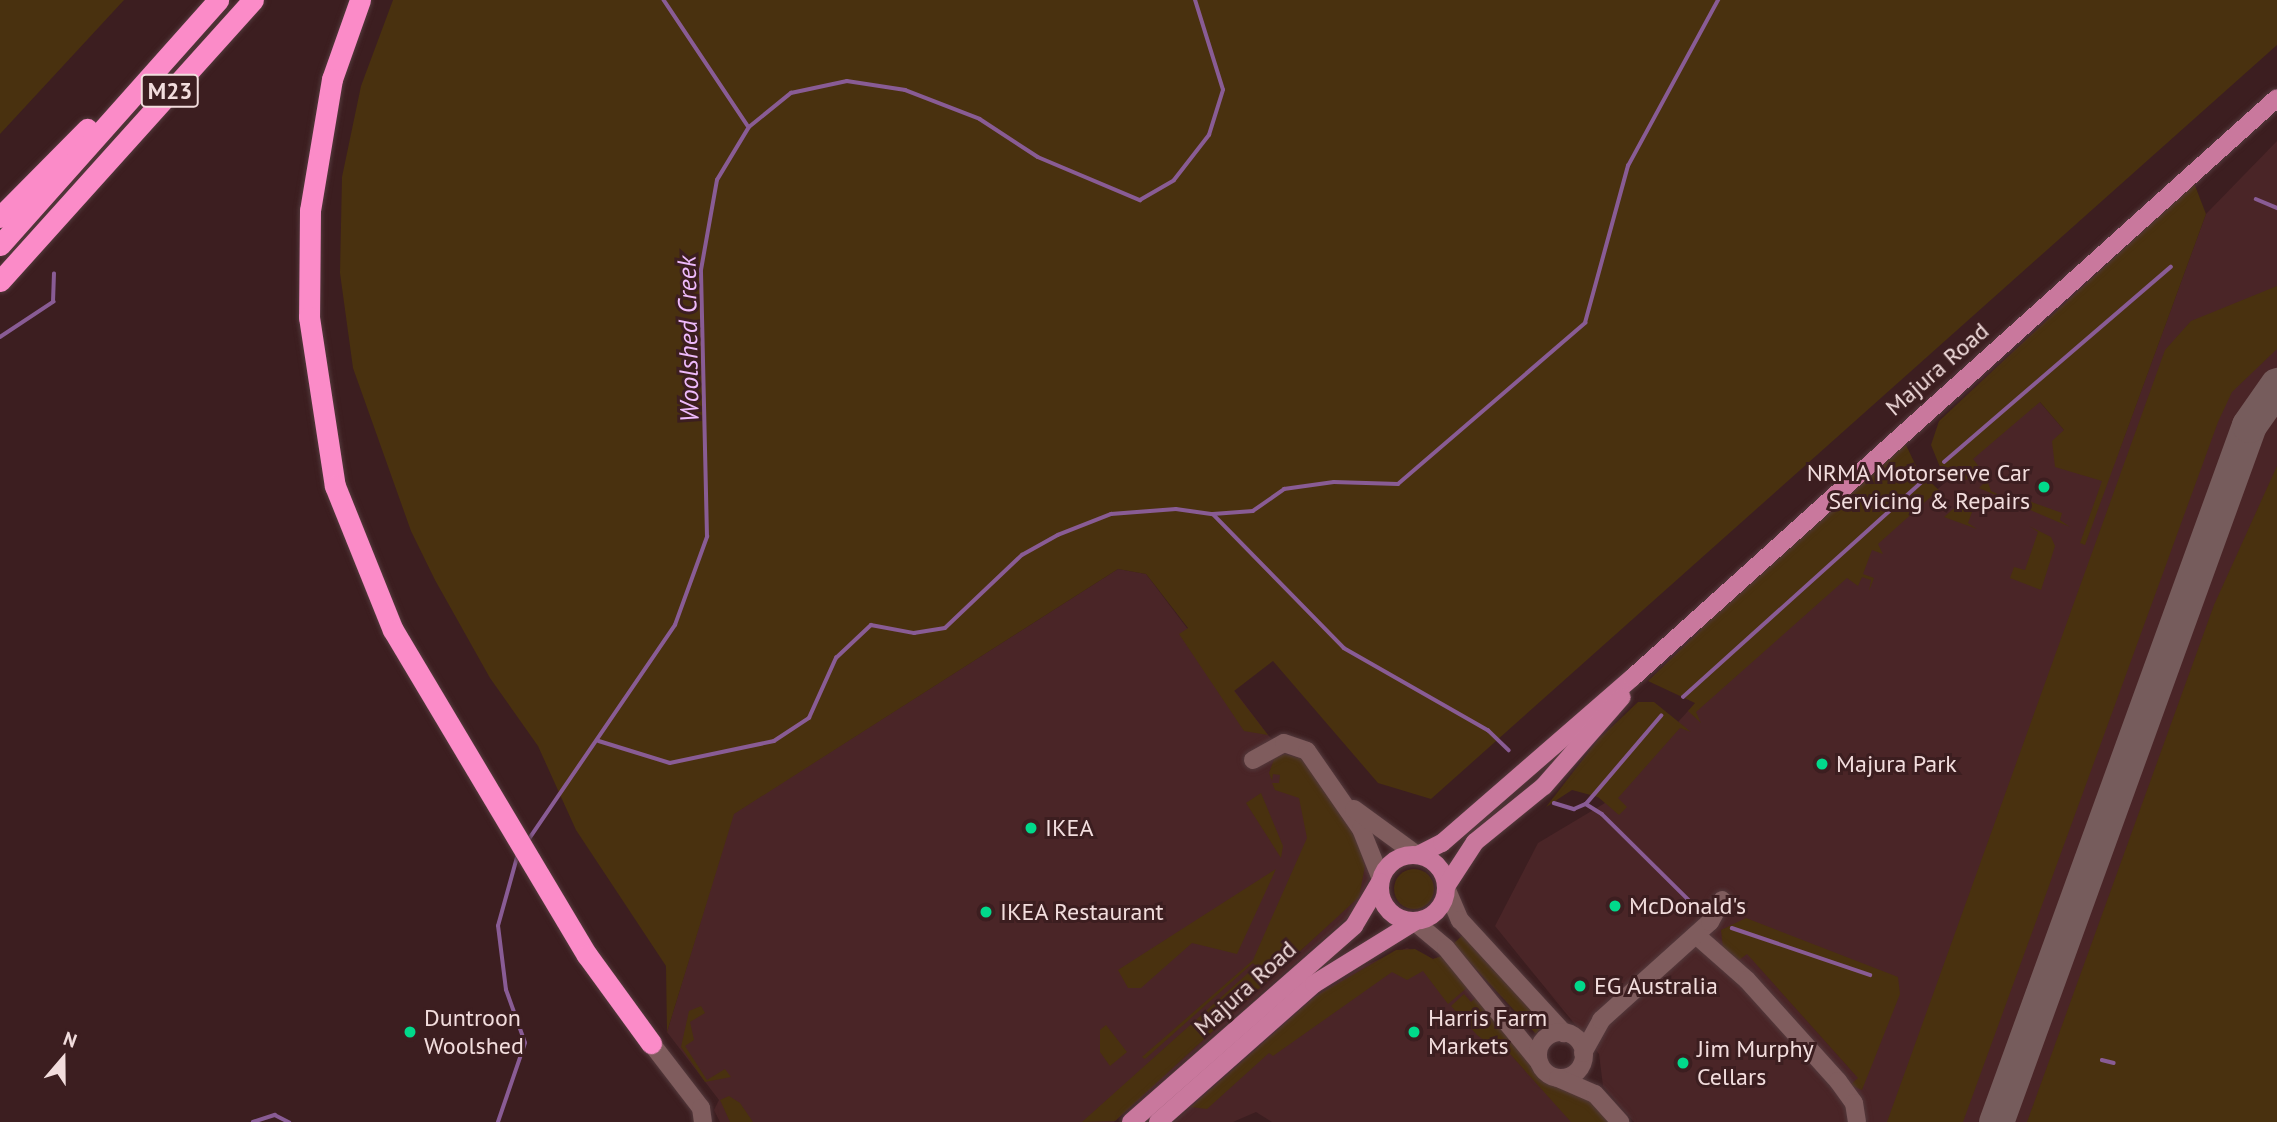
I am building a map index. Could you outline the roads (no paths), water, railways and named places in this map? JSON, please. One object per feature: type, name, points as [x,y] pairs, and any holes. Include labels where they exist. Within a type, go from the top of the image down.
[{"type":"highway","name":"M23","points":[[0,245],[218,0]]},
{"type":"highway","name":"M23","points":[[0,281],[253,0]]},
{"type":"highway","points":[[360,0],[326,103],[310,210],[309,317],[322,429],[335,486],[377,599],[587,955],[651,1043]]},
{"type":"highway","points":[[0,217],[86,130],[129,103]]},
{"type":"main road","name":"Majura Road","points":[[1417,855],[1441,843],[1632,678],[2277,98]]},
{"type":"main road","name":"Majura Road","points":[[1447,888],[1475,842],[1552,777],[1632,678]]},
{"type":"main road","points":[[1417,855],[1437,865],[1447,888],[1439,910],[1414,922],[1388,910],[1380,881],[1396,859],[1417,855]]},
{"type":"main road","name":"Majura Road","points":[[1131,1122],[1354,926],[1380,881]]},
{"type":"main road","name":"Majura Road","points":[[1158,1122],[1314,984],[1414,922]]},
{"type":"street","points":[[1253,760],[1276,744],[1299,745],[1343,800],[1380,881]]},
{"type":"street","points":[[1343,800],[1417,855]]},
{"type":"street","points":[[1447,888],[1460,920],[1583,1055],[1595,1094],[1620,1122]]},
{"type":"street","points":[[1555,1077],[1574,1073],[1601,1020],[1696,935],[1722,900]]},
{"type":"street","points":[[1414,922],[1446,948],[1539,1062],[1555,1077],[1595,1094]]},
{"type":"street","points":[[1696,935],[1747,979],[1838,1081],[1854,1102],[1857,1122]]},
{"type":"street","points":[[1539,1062],[1544,1041],[1601,1020]]},
{"type":"street","points":[[651,1043],[702,1115]]},
{"type":"waterway","points":[[664,0],[748,126]]},
{"type":"waterway","name":"Woolshed Creek","points":[[529,839],[675,625],[707,537],[701,270],[717,180],[749,127],[791,93],[847,81],[905,90],[980,119],[1038,157],[1140,200],[1174,180],[1209,135],[1223,90],[1195,0]]},
{"type":"waterway","points":[[1213,514],[1253,511],[1284,489],[1334,482],[1398,484],[1585,323],[1628,166],[1718,0]]},
{"type":"waterway","points":[[2256,199],[2277,208]]},
{"type":"waterway","points":[[1944,462],[2171,267]]},
{"type":"waterway","points":[[0,337],[53,302],[54,274]]},
{"type":"waterway","points":[[1683,697],[1921,483]]},
{"type":"waterway","points":[[599,741],[670,763],[774,741],[809,718],[836,658],[871,625],[914,633],[945,628],[1022,555],[1058,535],[1111,514],[1176,509],[1213,514],[1344,648],[1488,730],[1509,750]]},
{"type":"waterway","points":[[1586,804],[1661,716]]},
{"type":"waterway","points":[[1554,803],[1574,809],[1586,804],[1602,814],[1700,911]]},
{"type":"waterway","name":"Woolshed Creek","points":[[498,1122],[525,1043],[506,990],[498,926],[518,854]]},
{"type":"waterway","points":[[1732,928],[1870,975]]},
{"type":"waterway","points":[[2102,1060],[2114,1063]]},
{"type":"waterway","name":"Woolshed Creek","points":[[253,1122],[275,1115],[289,1122]]},
{"type":"place","name":"NRMA Motorserve Car Servicing & Repairs","points":[[2044,487]]},
{"type":"place","name":"Majura Park","points":[[1822,764]]},
{"type":"place","name":"IKEA","points":[[1031,828]]},
{"type":"place","name":"McDonald's","points":[[1615,906]]},
{"type":"place","name":"IKEA Restaurant","points":[[986,912]]},
{"type":"place","name":"EG Australia","points":[[1580,986]]},
{"type":"place","name":"Duntroon Woolshed","points":[[410,1032]]},
{"type":"place","name":"Harris Farm Markets","points":[[1414,1032]]},
{"type":"place","name":"Jim Murphy Cellars","points":[[1683,1063]]}]
